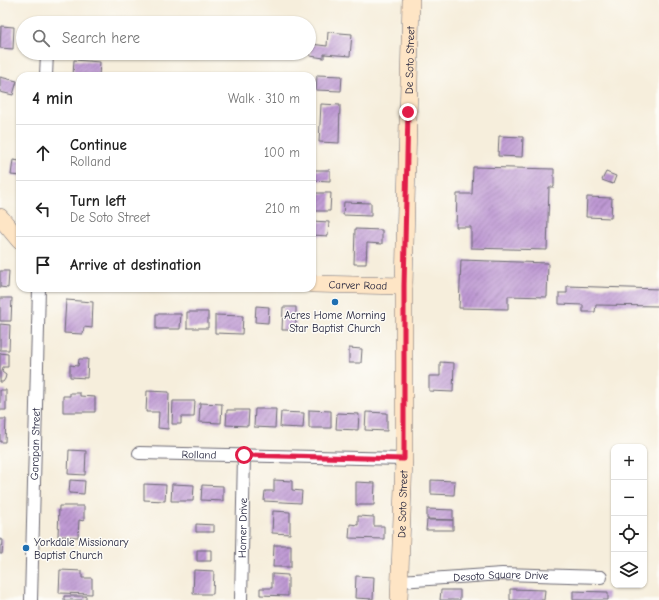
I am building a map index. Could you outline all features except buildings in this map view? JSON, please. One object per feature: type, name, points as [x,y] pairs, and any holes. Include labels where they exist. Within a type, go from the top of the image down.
[{"type":"street","name":"De Soto Street","points":[[399,600],[404,459],[404,286],[411,0]]},
{"type":"street","points":[[46,72],[47,60]]},
{"type":"street","points":[[0,217],[16,236]]},
{"type":"street","name":"Carver Road","points":[[316,284],[404,286]]},
{"type":"street","name":"Garapan Street","points":[[31,600],[39,292]]},
{"type":"street","name":"Rolland","points":[[139,453],[404,459]]},
{"type":"street","name":"Homer Drive","points":[[241,600],[244,455]]},
{"type":"street","name":"Desoto Square Drive","points":[[400,581],[502,574],[601,577]]},
{"type":"place","name":"Acres Home Morning Star Baptist Church","points":[[335,302]]},
{"type":"place","name":"Yorkdale Missionary Baptist Church","points":[[26,548]]},
{"type":"route","points":[[244,455],[404,459],[404,286],[408,112]]}]
